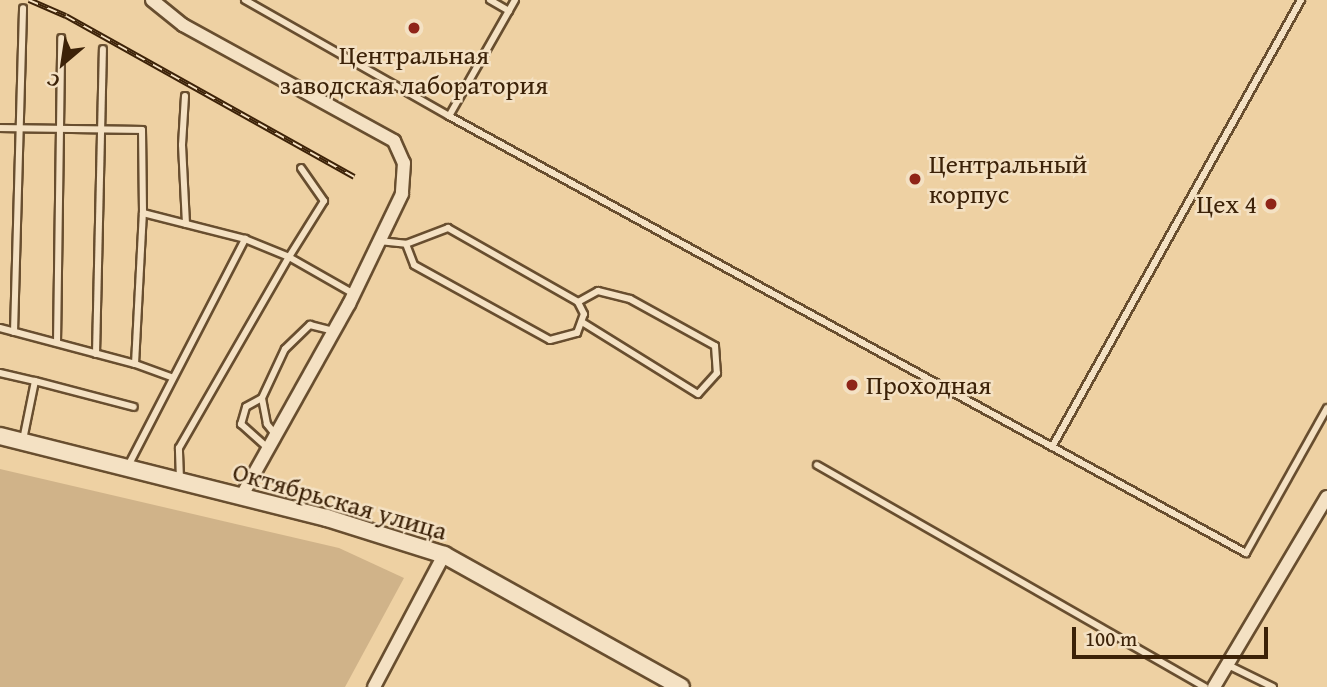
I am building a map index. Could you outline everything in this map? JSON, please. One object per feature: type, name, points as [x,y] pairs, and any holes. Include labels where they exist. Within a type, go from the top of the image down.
[{"type":"main road","name":"Октябрьская улица","points":[[0,436],[327,518],[444,555],[681,687]]},
{"type":"street","points":[[152,0],[183,25],[394,141],[404,163],[402,194],[354,294],[241,497]]},
{"type":"street","points":[[1214,687],[1327,497]]},
{"type":"street","points":[[374,687],[444,555]]},
{"type":"lane","points":[[245,0],[449,116],[1246,553],[1327,408]]},
{"type":"lane","points":[[490,0],[509,10]]},
{"type":"lane","points":[[449,116],[515,0]]},
{"type":"lane","points":[[1052,447],[1301,0]]},
{"type":"lane","points":[[14,332],[23,8]]},
{"type":"lane","points":[[57,343],[61,38]]},
{"type":"lane","points":[[96,354],[103,50]]},
{"type":"lane","points":[[185,96],[182,145],[186,224]]},
{"type":"lane","points":[[0,128],[142,130],[143,213],[135,364]]},
{"type":"lane","points":[[180,482],[179,448],[324,201],[301,168]]},
{"type":"lane","points":[[143,213],[245,239],[289,257],[354,294]]},
{"type":"lane","points":[[379,241],[406,244],[448,228],[578,302],[584,314],[577,333],[550,340],[414,265],[406,244]]},
{"type":"lane","points":[[126,468],[245,239]]},
{"type":"lane","points":[[578,302],[598,291],[630,299],[715,346],[717,373],[698,394],[582,322]]},
{"type":"lane","points":[[268,448],[241,424],[246,407],[262,398],[285,349],[310,325],[334,331]]},
{"type":"lane","points":[[0,328],[135,364],[171,377]]},
{"type":"lane","points":[[0,373],[134,407]]},
{"type":"lane","points":[[22,441],[35,381]]},
{"type":"lane","points":[[262,398],[267,424],[276,435]]},
{"type":"lane","points":[[817,466],[1205,687]]},
{"type":"lane","points":[[1228,665],[1273,687]]},
{"type":"shaded area","points":[[0,469],[339,548],[404,578],[345,687],[0,687]]},
{"type":"railway","points":[[29,0],[66,16],[354,177]]},
{"type":"place","name":"Центральная заводская лаборатория","points":[[414,28]]},
{"type":"place","name":"Центральный корпус","points":[[915,179]]},
{"type":"place","name":"Цех 4","points":[[1271,204]]},
{"type":"place","name":"Проходная","points":[[852,385]]}]
